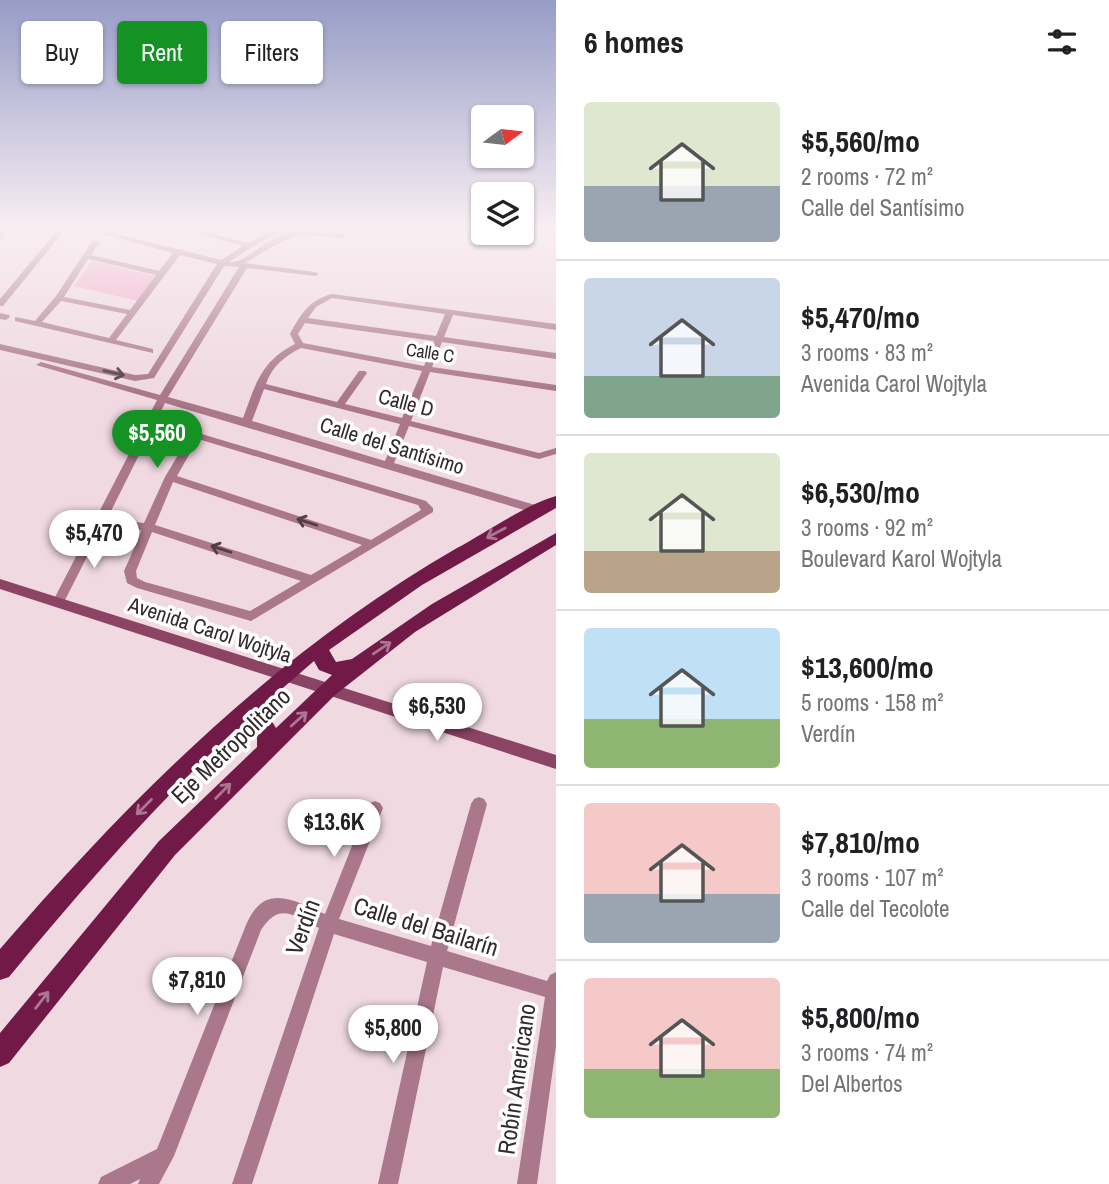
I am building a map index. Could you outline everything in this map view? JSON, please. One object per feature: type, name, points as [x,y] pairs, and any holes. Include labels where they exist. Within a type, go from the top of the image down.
[{"type":"main road","name":"Eje Metropolitano","points":[[0,968],[140,811],[230,722],[283,676],[319,648],[432,571],[556,501]]},
{"type":"main road","name":"Eje Metropolitano","points":[[0,1054],[167,848],[328,690],[355,665],[466,591],[556,538]]},
{"type":"main road","points":[[319,648],[321,661],[329,668],[338,670],[355,665]]},
{"type":"main road","points":[[230,722],[252,719],[261,722],[267,731],[267,747]]},
{"type":"street","points":[[0,304],[19,281]]},
{"type":"street","points":[[38,322],[71,281]]},
{"type":"street","points":[[111,341],[154,281]]},
{"type":"street","points":[[0,346],[135,378],[156,372],[164,352],[210,281]]},
{"type":"street","points":[[58,603],[163,398],[231,281]]},
{"type":"street","points":[[247,416],[263,386],[266,371],[276,360],[300,345],[295,334],[317,300],[324,297],[339,295],[556,327]]},
{"type":"street","points":[[59,298],[130,313]]},
{"type":"street","points":[[389,464],[450,312]]},
{"type":"street","points":[[18,319],[150,351]]},
{"type":"street","points":[[306,320],[556,355]]},
{"type":"street","name":"Calle C","points":[[300,345],[427,369],[556,388]]},
{"type":"street","name":"Calle del Santísimo","points":[[0,355],[163,398],[247,416],[538,510]]},
{"type":"street","points":[[340,404],[362,373]]},
{"type":"street","name":"Calle D","points":[[263,386],[540,456],[556,452]]},
{"type":"street","points":[[201,435],[422,503],[427,512],[309,579],[264,611],[251,616],[239,615],[131,580],[130,571],[170,477],[191,438],[201,435]]},
{"type":"street","points":[[170,477],[372,544]]},
{"type":"street","points":[[98,528],[148,527],[309,579]]},
{"type":"street","points":[[98,528],[142,541]]},
{"type":"street","name":"Avenida Carol Wojtyla","points":[[0,584],[556,762]]},
{"type":"street","points":[[388,1184],[437,955],[479,804]]},
{"type":"street","name":"Verdín","points":[[242,1184],[329,924],[375,808]]},
{"type":"street","name":"Calle del Bailarín","points":[[164,1157],[254,925],[264,912],[276,905],[286,905],[329,924],[556,988]]},
{"type":"street","name":"Robín Americano","points":[[527,1184],[556,988]]},
{"type":"street","points":[[108,1184],[164,1157]]},
{"type":"street","points":[[148,1184],[164,1157]]},
{"type":"shaded area","points":[[77,281],[151,281],[138,301],[74,286]]}]
